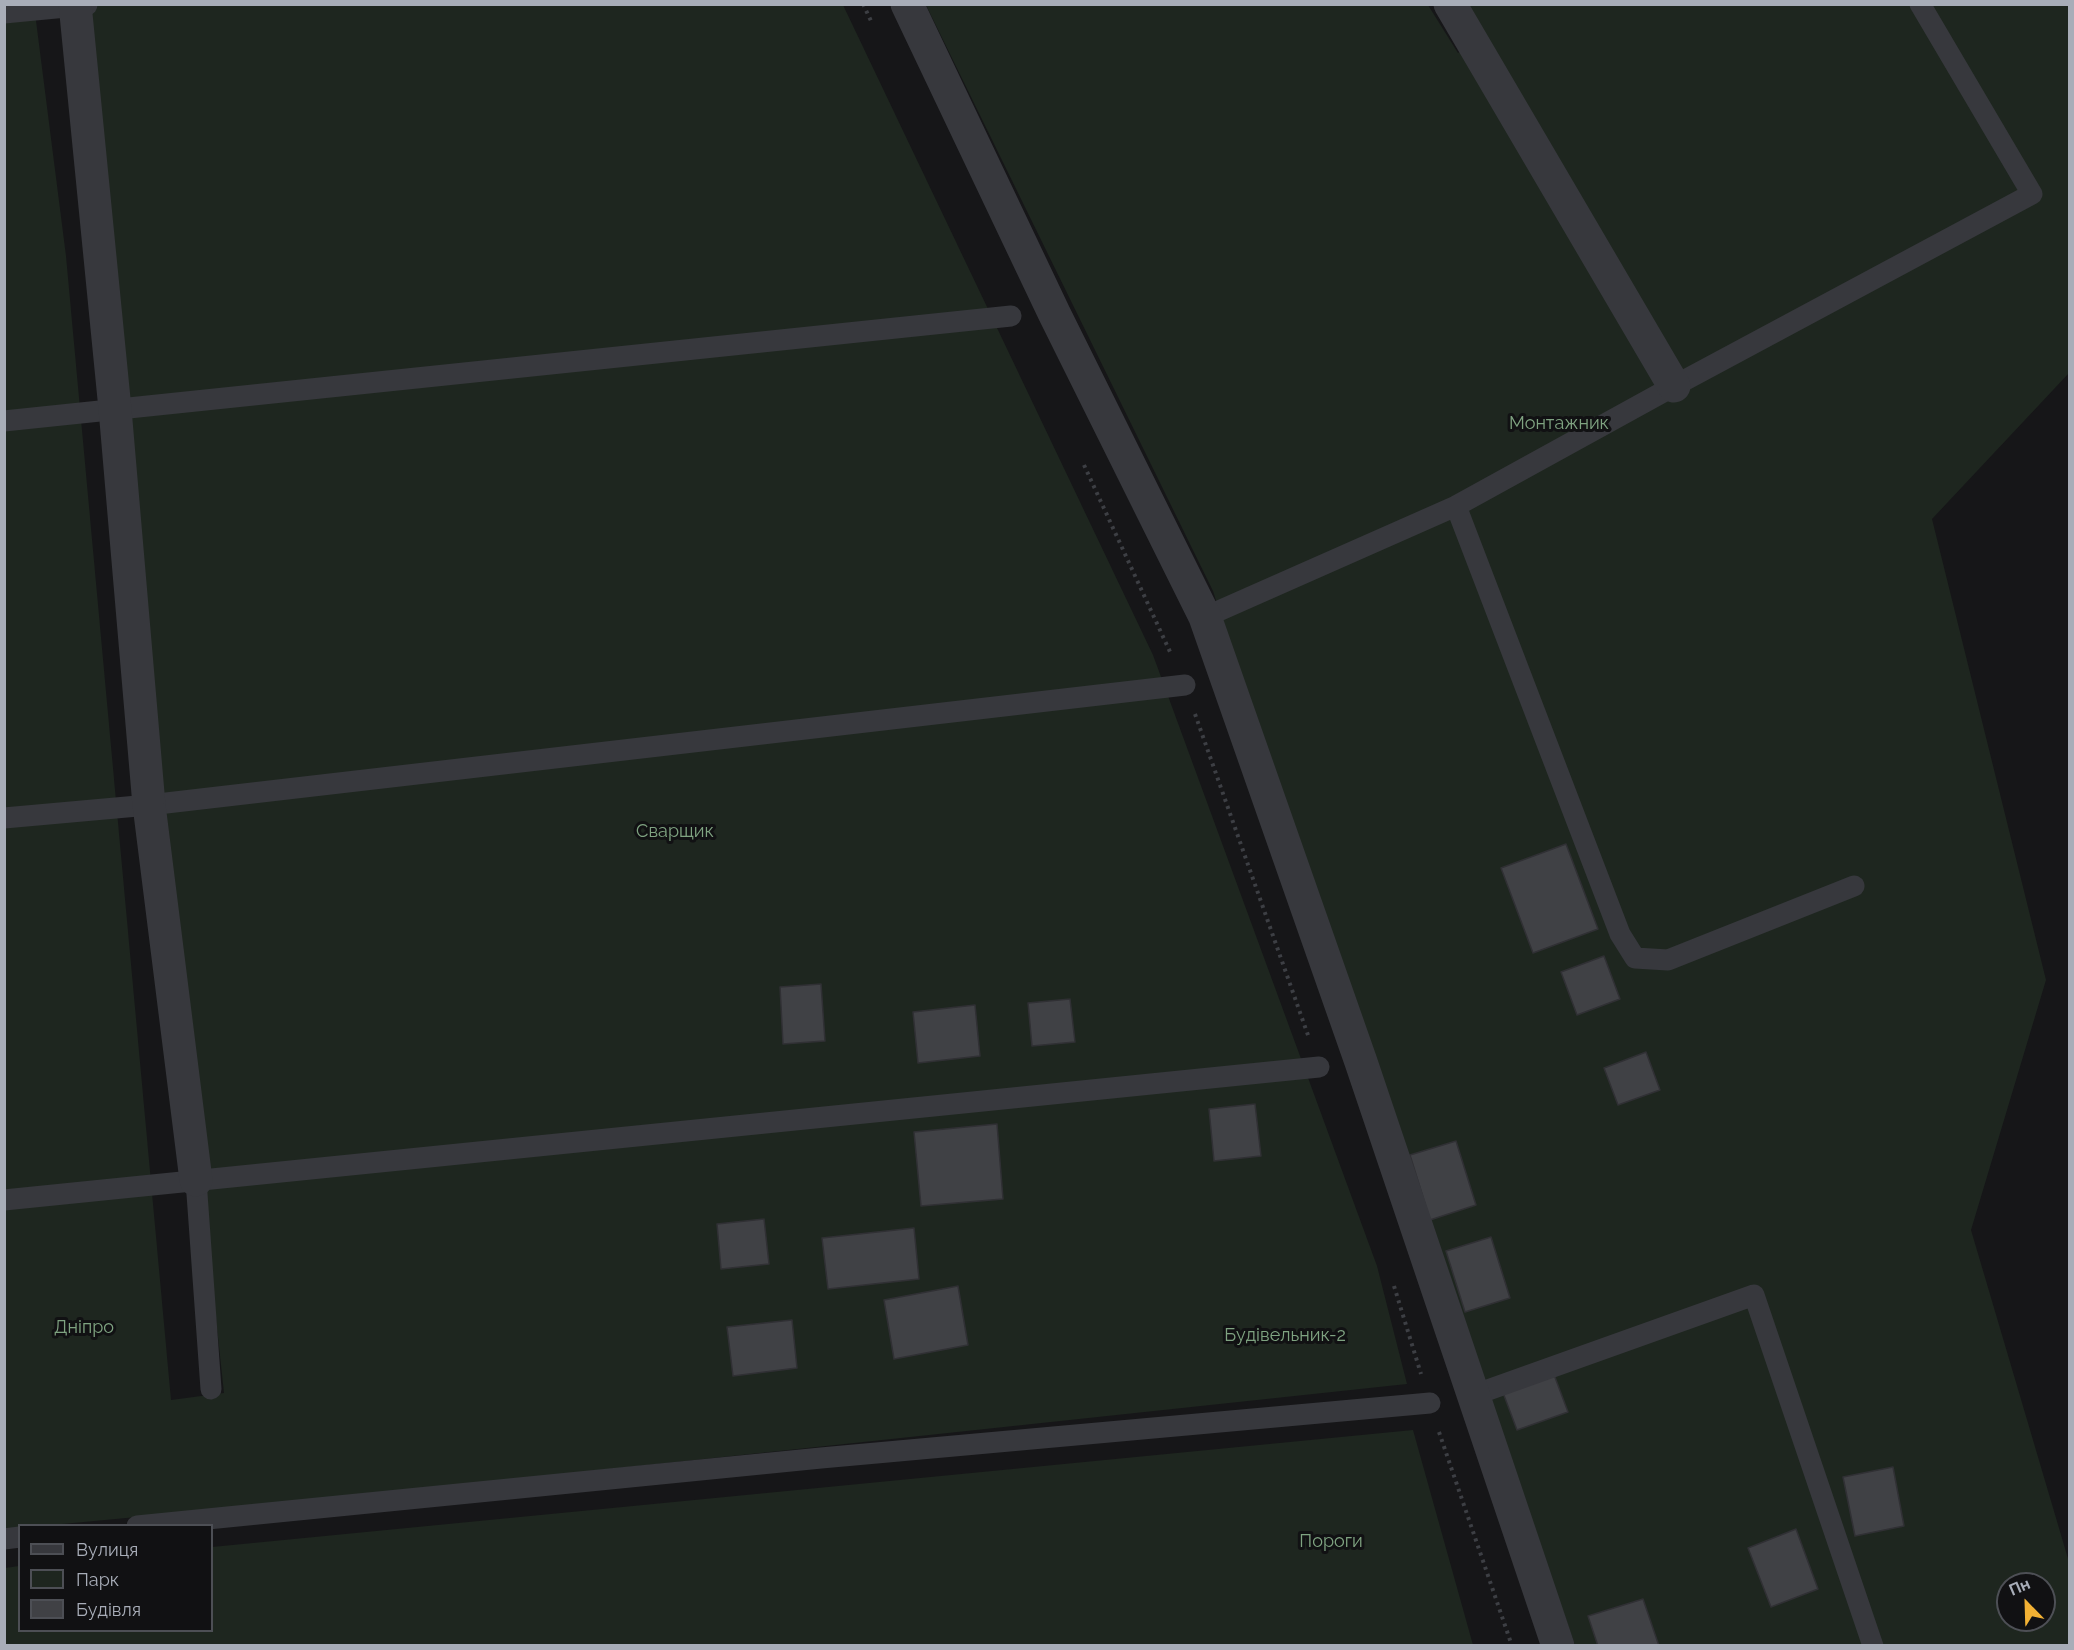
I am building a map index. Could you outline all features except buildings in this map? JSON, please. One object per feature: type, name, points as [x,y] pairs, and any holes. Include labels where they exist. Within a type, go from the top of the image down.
[{"type":"street","points":[[908,4],[1054,313],[1205,617],[1357,1051],[1558,1646]]},
{"type":"street","points":[[1450,4],[1674,386]]},
{"type":"street","points":[[80,5],[149,805],[196,1180]]},
{"type":"lane","points":[[1205,617],[1456,506],[2032,194],[1920,4]]},
{"type":"lane","points":[[4,13],[80,5]]},
{"type":"lane","points":[[4,421],[1011,316]]},
{"type":"lane","points":[[1456,506],[1620,934],[1635,958],[1668,960],[1854,886]]},
{"type":"lane","points":[[4,818],[149,805],[1185,685]]},
{"type":"lane","points":[[4,1200],[1319,1067]]},
{"type":"lane","points":[[196,1180],[211,1389]]},
{"type":"lane","points":[[1474,1395],[1754,1295],[1872,1646]]},
{"type":"lane","points":[[157,1524],[821,1458],[1430,1403]]},
{"type":"path","points":[[863,4],[873,26]]},
{"type":"path","points":[[1082,460],[1185,685],[1319,1067]]},
{"type":"path","points":[[1393,1282],[1430,1403],[1512,1646]]},
{"type":"green space","name":"Сварщик","points":[[5,5],[34,5],[66,256],[171,1400],[224,1393],[75,5],[843,5],[1153,655],[1377,1266],[1407,1384],[348,1497],[63,1524],[18,1524],[18,1529],[5,1530]]},
{"type":"green space","name":"Монтажник","points":[[926,5],[1428,5],[1458,53],[1480,38],[1461,5],[2069,5],[2069,373],[1932,519],[2046,980],[1971,1230],[2069,1562],[2069,1645],[1575,1645],[1343,994],[1213,591]]},
{"type":"green space","name":"Пороги","points":[[1413,1430],[1473,1645],[5,1645],[5,1568],[18,1566],[18,1632],[213,1632],[213,1547]]},
{"type":"park label","name":"Дніпро","points":[[84,1328]]},
{"type":"park label","name":"Будівельник-2","points":[[1285,1336]]}]
